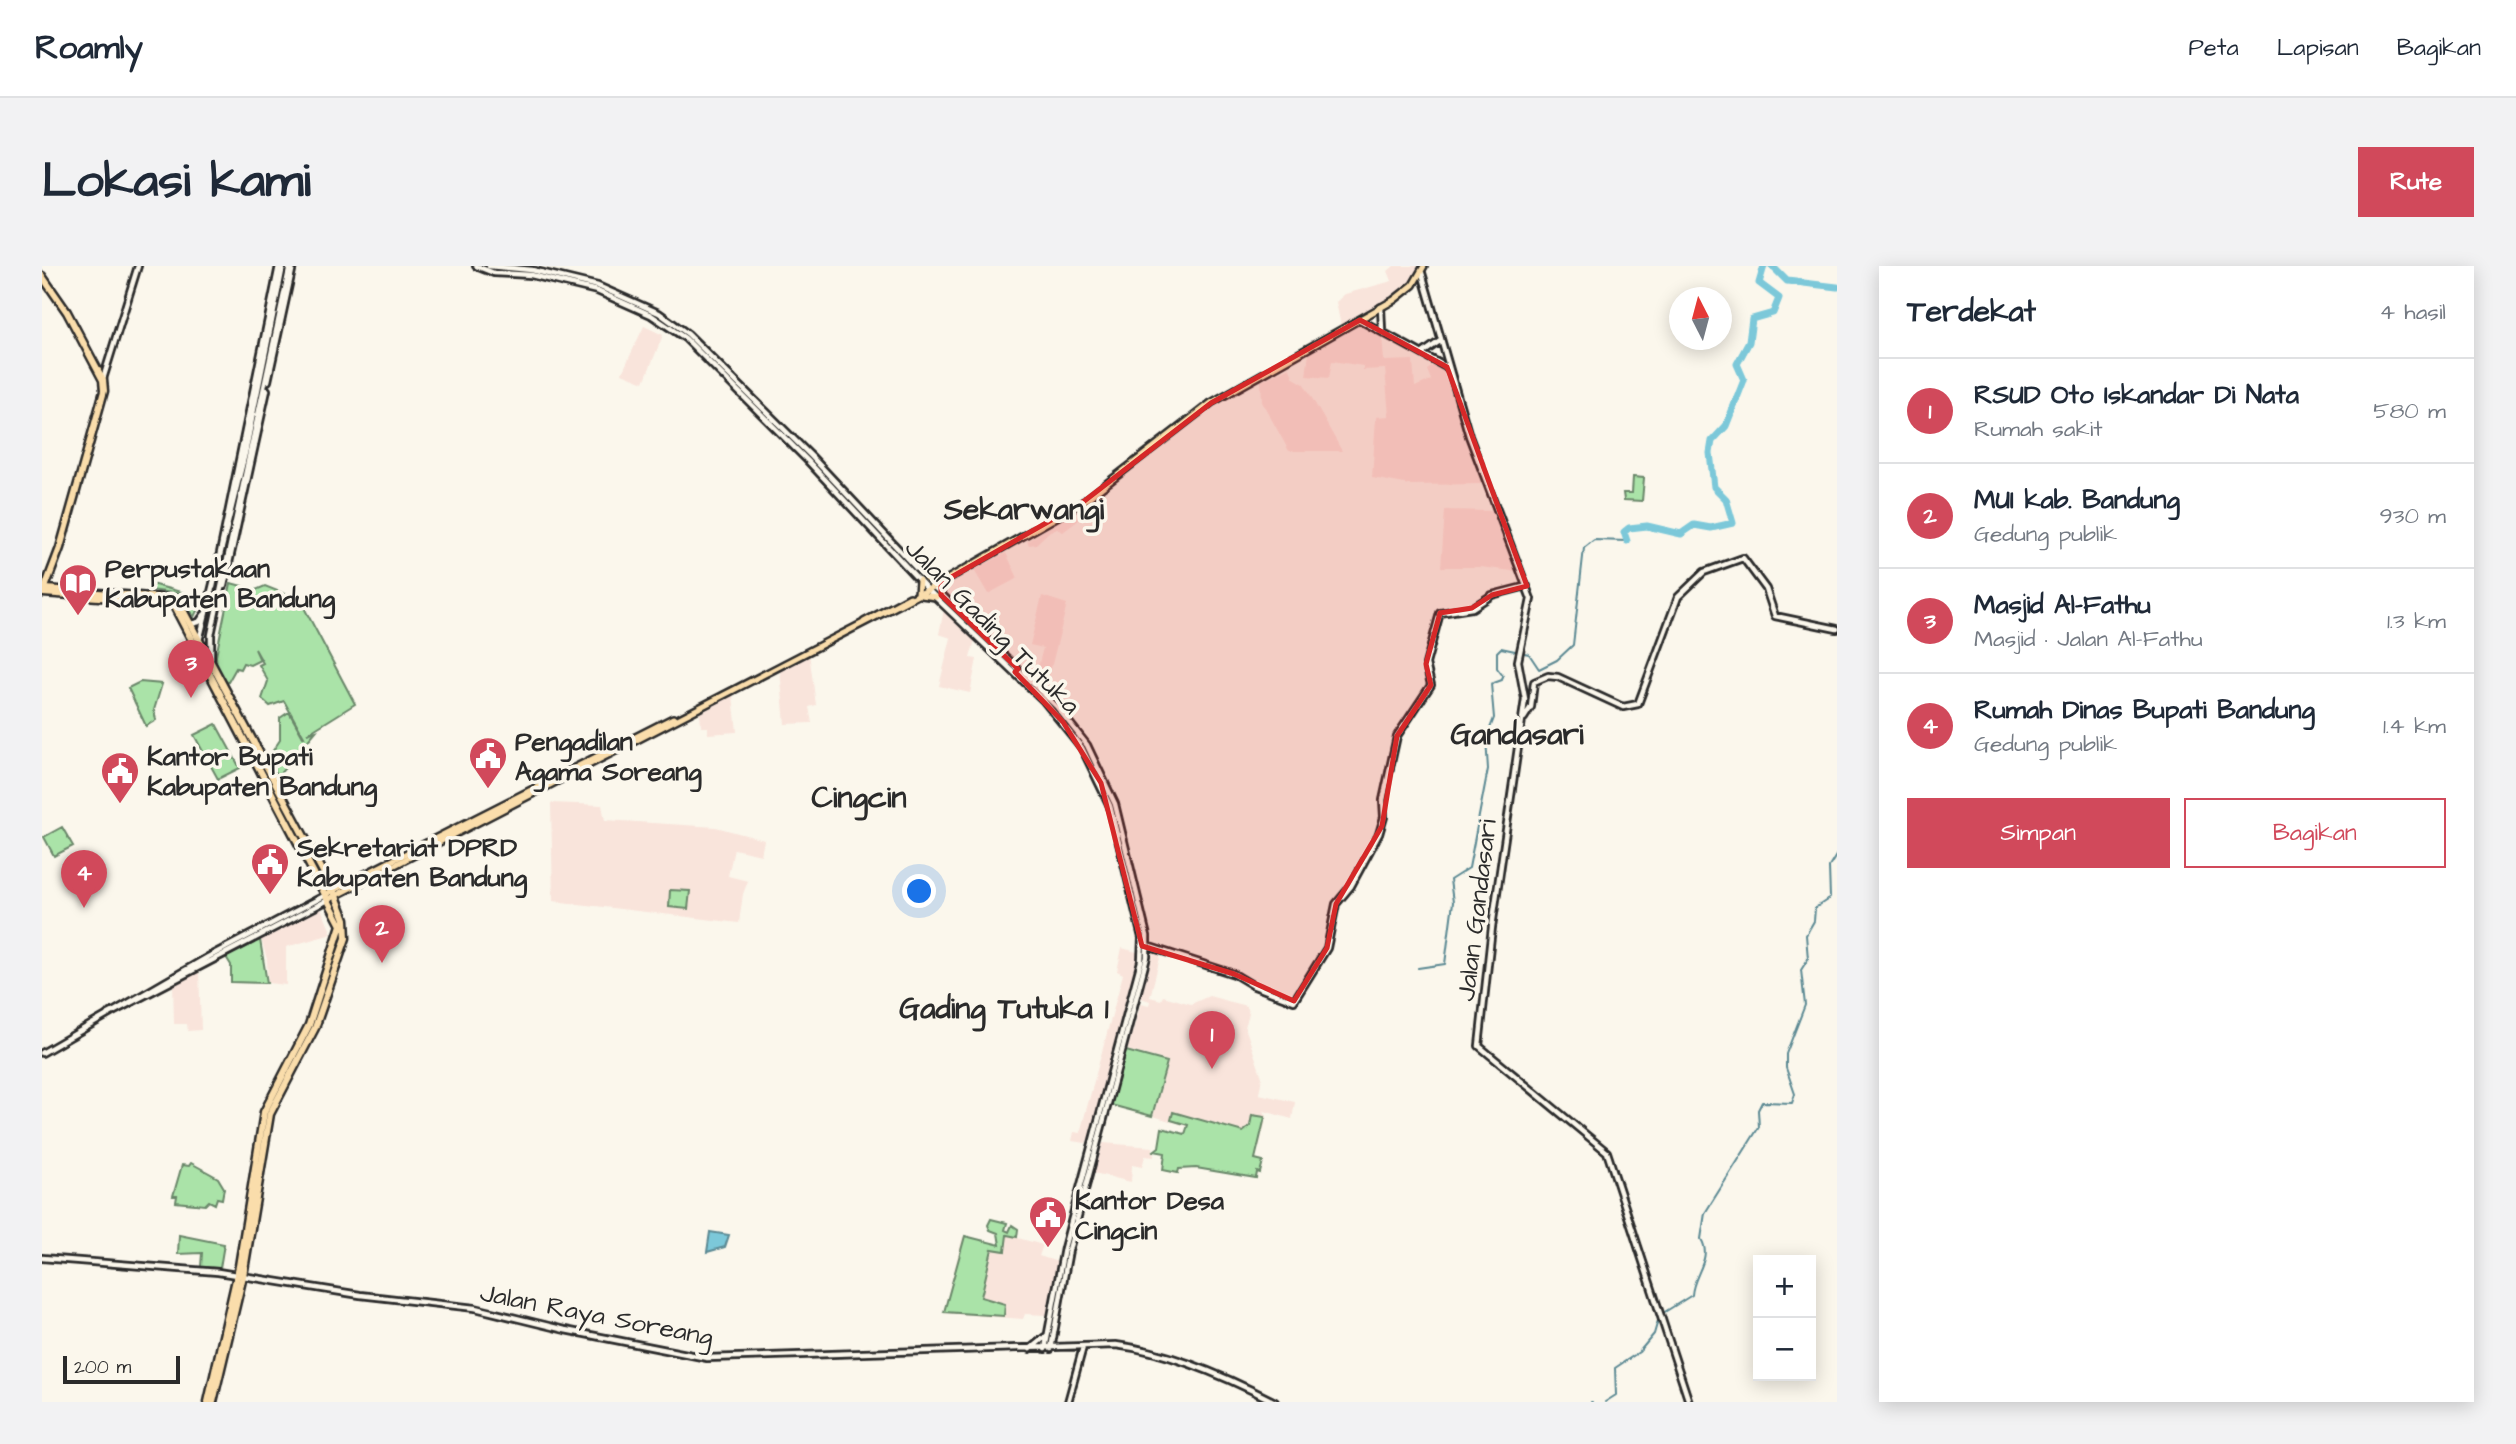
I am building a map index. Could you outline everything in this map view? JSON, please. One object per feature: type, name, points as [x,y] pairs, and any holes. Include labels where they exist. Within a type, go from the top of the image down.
[{"type":"highway","points":[[42,276],[67,312],[103,380],[104,391],[99,416],[44,593],[177,599],[236,716],[345,919],[346,938],[315,1028],[270,1114],[240,1275],[210,1402]]},
{"type":"highway","points":[[107,596],[171,603],[212,665],[236,716]]},
{"type":"main road","points":[[103,380],[138,266]]},
{"type":"main road","points":[[213,588],[281,266]]},
{"type":"main road","points":[[199,645],[248,454],[291,266]]},
{"type":"main road","name":"Jalan Gading Tutuka","points":[[476,266],[494,273],[537,276],[597,291],[630,304],[685,338],[757,405]]},
{"type":"main road","name":"Jalan Gading Tutuka","points":[[489,266],[538,271],[598,286],[659,313],[688,334],[922,580],[934,587],[938,596],[1017,671],[1063,722],[1082,748],[1101,783],[1115,821],[1145,949],[1064,1260],[1048,1349]]},
{"type":"main road","points":[[42,1053],[107,1015],[331,895],[934,587],[1083,502],[1211,403],[1406,292],[1423,269]]},
{"type":"main road","name":"Jalan Gandasari","points":[[1423,269],[1447,367],[1469,436],[1527,586],[1530,605],[1519,656],[1525,694],[1523,718],[1494,918],[1479,1047],[1607,1152],[1689,1402]]},
{"type":"main road","points":[[1416,282],[1425,284]]},
{"type":"main road","points":[[1381,307],[1382,331]]},
{"type":"main road","points":[[1360,320],[1447,367]]},
{"type":"main road","points":[[212,665],[211,635],[248,454],[265,340]]},
{"type":"main road","points":[[1422,353],[1440,341]]},
{"type":"main road","points":[[221,590],[239,526],[270,362]]},
{"type":"main road","points":[[1523,718],[1531,707],[1534,682],[1548,676],[1558,677],[1623,707],[1638,704],[1678,597],[1704,572],[1743,558],[1766,589],[1775,616],[1836,629]]},
{"type":"main road","points":[[922,580],[934,587],[938,596],[919,594],[922,580]]},
{"type":"main road","points":[[1145,949],[1234,974],[1254,986],[1294,1001],[1327,948],[1336,904],[1351,886],[1382,827],[1383,800],[1398,736],[1431,685],[1426,664],[1440,613],[1472,608],[1492,595],[1527,586]]},
{"type":"main road","points":[[191,624],[199,622],[208,608]]},
{"type":"main road","points":[[199,645],[211,635]]},
{"type":"main road","name":"Jalan Raya Soreang","points":[[42,1258],[240,1275],[360,1295],[475,1308],[574,1332],[707,1358],[1116,1345],[1141,1349],[1225,1378],[1275,1402]]},
{"type":"main road","name":"Jalan Gading Tutuka","points":[[1048,1349],[1047,1335],[1053,1314]]},
{"type":"main road","points":[[1030,1349],[1047,1335]]},
{"type":"main road","points":[[1068,1402],[1083,1347]]},
{"type":"highlighted area","points":[[1360,320],[1447,367],[1527,586],[1492,595],[1472,608],[1440,613],[1426,664],[1431,685],[1397,736],[1382,826],[1336,904],[1327,948],[1294,1001],[1234,974],[1142,946],[1101,783],[1063,722],[1015,672],[1018,669],[941,595],[941,583],[1083,502],[1211,403]]},
{"type":"shaded area","points":[[1394,266],[1422,266],[1411,284],[1381,305],[1341,326],[1336,302],[1345,294],[1392,281],[1388,271]]},
{"type":"shaded area","points":[[1360,325],[1382,335],[1384,361],[1413,360],[1415,387],[1431,380],[1427,370],[1436,364],[1448,373],[1485,484],[1410,485],[1372,478],[1376,417],[1389,416],[1385,369],[1363,370],[1363,366],[1332,361],[1329,378],[1306,376],[1309,353]]},
{"type":"shaded area","points":[[644,326],[663,335],[644,382],[622,373]]},
{"type":"shaded area","points":[[1289,367],[1294,378],[1304,384],[1342,451],[1289,451],[1262,402],[1261,381]]},
{"type":"shaded area","points":[[1094,499],[1102,512],[1093,519],[1089,512],[1078,517],[1079,520],[1063,532],[1057,529],[1050,531],[1036,544],[1029,545],[1027,541]]},
{"type":"shaded area","points":[[1445,510],[1495,511],[1520,572],[1480,567],[1441,567]]},
{"type":"shaded area","points":[[1006,553],[1018,578],[988,594],[974,570]]},
{"type":"shaded area","points":[[1042,596],[1067,604],[1046,688],[1035,678],[1043,648],[1030,645]]},
{"type":"shaded area","points":[[944,609],[975,640],[970,658],[977,659],[970,693],[939,686],[951,638],[939,634]]},
{"type":"shaded area","points":[[809,653],[816,705],[809,707],[812,723],[785,724],[780,669]]},
{"type":"shaded area","points":[[733,695],[737,732],[708,734],[708,727],[701,727],[700,713]]},
{"type":"shaded area","points":[[551,803],[602,805],[605,820],[716,827],[764,840],[761,855],[734,849],[728,876],[748,881],[743,894],[739,923],[553,901]]},
{"type":"shaded area","points":[[320,906],[332,934],[286,947],[286,985],[268,983],[267,959],[261,939],[280,927],[282,932],[281,927]]},
{"type":"shaded area","points":[[1122,948],[1140,953],[1139,960],[1094,1128],[1086,1143],[1072,1141],[1074,1132],[1080,1133],[1123,974],[1117,971]]},
{"type":"shaded area","points":[[1153,952],[1161,954],[1150,997],[1161,1000],[1163,996],[1191,1004],[1209,996],[1246,1006],[1249,1014],[1245,1027],[1262,1077],[1259,1094],[1295,1102],[1292,1119],[1264,1111],[1267,1116],[1259,1147],[1153,1116],[1168,1061],[1127,1050],[1141,1003],[1149,1005],[1150,1001],[1141,998]]},
{"type":"shaded area","points":[[199,970],[201,1030],[188,1031],[187,1024],[174,1024],[173,983]]},
{"type":"shaded area","points":[[1103,1143],[1153,1147],[1154,1157],[1145,1156],[1142,1167],[1132,1165],[1131,1182],[1094,1173]]},
{"type":"shaded area","points":[[1004,1234],[1043,1245],[1039,1256],[1058,1262],[1046,1315],[1025,1314],[1023,1319],[943,1313],[963,1237],[1000,1246]]},
{"type":"green space","points":[[1633,477],[1644,478],[1642,501],[1624,500],[1623,493],[1632,493]]},
{"type":"green space","points":[[231,583],[256,590],[265,586],[300,600],[355,704],[307,734],[316,731],[278,776],[268,758],[280,740],[280,718],[289,712],[304,737],[284,701],[270,706],[262,699],[268,681],[259,665],[263,663],[255,649],[260,660],[250,665],[243,663],[240,669],[236,668],[227,684],[217,667],[216,656]]},
{"type":"green space","points":[[151,584],[203,598],[194,617],[180,594],[150,590]]},
{"type":"green space","points":[[189,642],[200,665],[190,672],[178,670]]},
{"type":"green space","points":[[140,682],[162,684],[154,710],[156,720],[146,726],[128,688]]},
{"type":"green space","points":[[216,724],[240,768],[218,779],[194,735]]},
{"type":"green space","points":[[62,827],[73,846],[54,856],[44,837]]},
{"type":"green space","points":[[670,890],[690,891],[688,909],[669,907]]},
{"type":"green space","points":[[260,940],[267,983],[231,982],[231,965],[226,957]]},
{"type":"green space","points":[[1126,1051],[1167,1062],[1152,1116],[1111,1105]]},
{"type":"green space","points":[[1173,1112],[1243,1132],[1250,1126],[1252,1115],[1265,1117],[1255,1159],[1263,1161],[1260,1173],[1257,1172],[1256,1178],[1196,1168],[1179,1169],[1178,1173],[1163,1170],[1165,1153],[1154,1151],[1159,1147],[1162,1128],[1185,1134],[1188,1125],[1171,1120]]},
{"type":"green space","points":[[191,1163],[218,1178],[224,1188],[222,1199],[217,1198],[215,1204],[209,1201],[205,1205],[176,1202],[177,1196],[173,1196],[182,1165],[189,1166]]},
{"type":"green space","points":[[991,1219],[1007,1223],[1005,1230],[1009,1232],[1012,1225],[1018,1229],[1017,1237],[1007,1235],[1005,1251],[992,1249],[981,1297],[1005,1304],[1004,1316],[944,1312],[965,1236],[1000,1245],[998,1233],[990,1230],[988,1225]]},
{"type":"green space","points":[[179,1235],[224,1244],[220,1268],[201,1267],[202,1253],[178,1254]]},
{"type":"water","points":[[710,1232],[729,1235],[725,1247],[707,1252]]},
{"type":"waterway","points":[[1627,541],[1624,532],[1629,528],[1647,526],[1681,534],[1694,525],[1711,528],[1733,523],[1726,499],[1714,487],[1710,453],[1712,441],[1726,426],[1744,380],[1737,364],[1749,342],[1752,319],[1773,313],[1779,298],[1759,283],[1764,266]]},
{"type":"waterway","points":[[1772,266],[1787,281],[1837,287]]},
{"type":"waterway","points":[[1418,968],[1445,964],[1453,902],[1450,880],[1469,868],[1488,769],[1486,739],[1494,718],[1491,684],[1502,680],[1503,676],[1497,668],[1497,652],[1501,648],[1529,654],[1539,669],[1557,660],[1573,645],[1584,548],[1594,540],[1627,541]]},
{"type":"waterway","points":[[1663,1313],[1692,1295],[1704,1260],[1701,1239],[1705,1213],[1759,1127],[1758,1110],[1762,1102],[1792,1103],[1795,1094],[1786,1068],[1786,1054],[1805,1005],[1801,970],[1808,959],[1806,935],[1814,921],[1815,908],[1830,898],[1829,867],[1837,854]]},
{"type":"waterway","points":[[1605,1402],[1616,1395],[1615,1368],[1639,1352],[1654,1334],[1659,1317]]},
{"type":"place","name":"Perpustakaan Kabupaten Bandung","points":[[78,617]]},
{"type":"place","name":"Masjid Al-Fathu","points":[[191,698]]},
{"type":"place","name":"Pengadilan Agama Soreang","points":[[488,790]]},
{"type":"place","name":"Kantor Bupati Kabupaten Bandung","points":[[120,805]]},
{"type":"place","name":"Sekretariat DPRD Kabupaten Bandung","points":[[270,896]]},
{"type":"place","name":"Rumah Dinas Bupati Bandung","points":[[84,908]]},
{"type":"place","name":"MUI kab. Bandung","points":[[382,963]]},
{"type":"place","name":"RSUD Oto Iskandar Di Nata","points":[[1212,1069]]},
{"type":"place","name":"Kantor Desa Cingcin","points":[[1048,1249]]},
{"type":"district","name":"Sekarwangi","points":[[1024,509]]},
{"type":"district","name":"Gandasari","points":[[1517,734]]},
{"type":"district","name":"Cingcin","points":[[859,797]]},
{"type":"district","name":"Gading Tutuka 1","points":[[1004,1008]]}]
